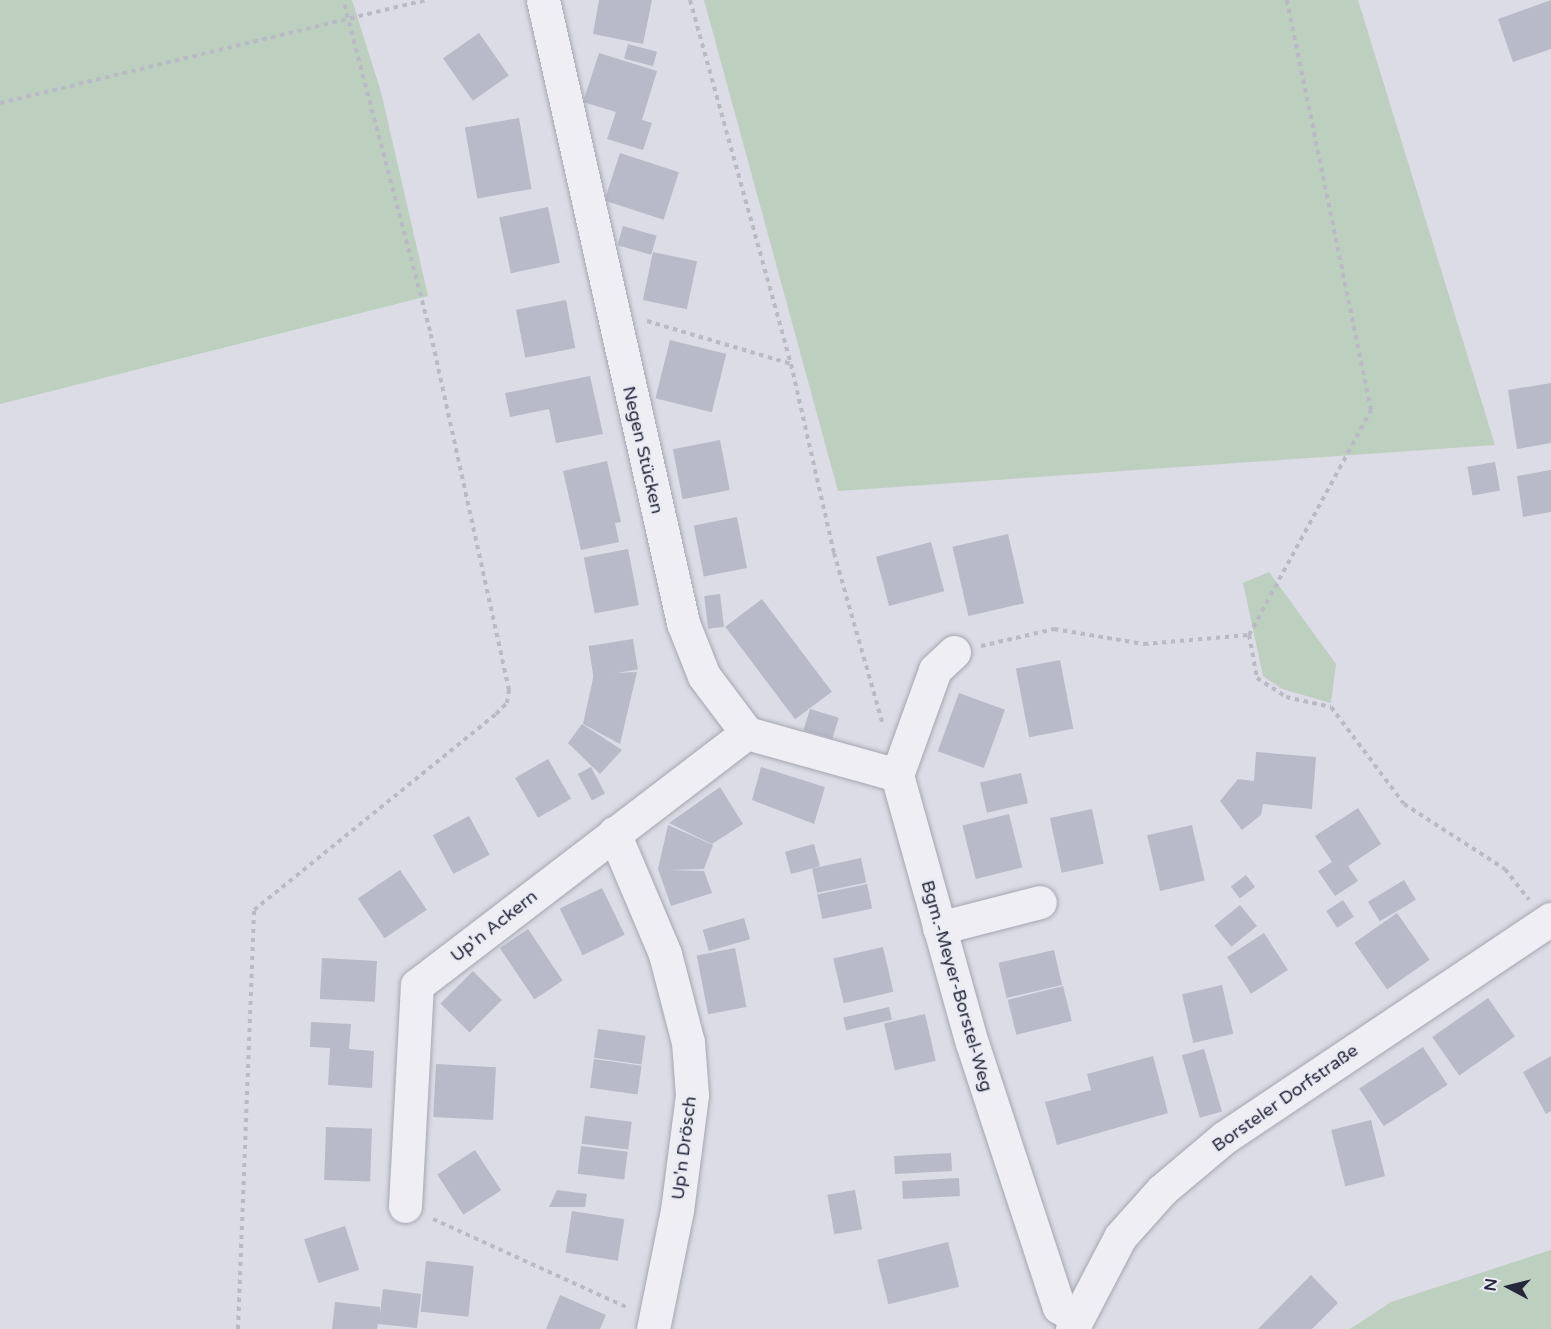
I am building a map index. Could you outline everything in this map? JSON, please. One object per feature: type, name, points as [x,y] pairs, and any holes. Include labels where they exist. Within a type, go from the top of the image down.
[{"type":"street","name":"Negen Stücken","points":[[543,0],[683,622],[704,676],[747,733]]},
{"type":"street","points":[[747,733],[897,775],[935,670],[954,652]]},
{"type":"street","name":"Up'n Ackern","points":[[405,1206],[417,985],[614,832],[747,733]]},
{"type":"street","name":"Bgm.-Meyer-Borstel-Weg","points":[[897,775],[939,928],[1059,1307],[1074,1323]]},
{"type":"street","name":"Up'n Drösch","points":[[614,832],[665,954],[688,1042],[692,1095],[654,1325]]},
{"type":"street","points":[[939,928],[1040,902]]},
{"type":"street","name":"Borsteler Dorfstraße","points":[[1074,1323],[1120,1237],[1194,1163],[1543,913]]},
{"type":"path","points":[[238,1329],[254,910],[496,714],[507,703],[509,690],[430,332],[343,0]]},
{"type":"path","points":[[0,103],[427,0]]},
{"type":"path","points":[[690,0],[791,364],[834,553],[884,730]]},
{"type":"path","points":[[1287,0],[1371,410],[1249,634],[1257,678],[1286,698],[1331,707],[1404,804],[1506,869],[1543,913]]},
{"type":"path","points":[[612,310],[791,364]]},
{"type":"path","points":[[954,652],[1054,629],[1144,644],[1249,634]]},
{"type":"path","points":[[405,1206],[654,1325]]},
{"type":"green space","points":[[0,0],[352,0],[381,92],[428,296],[0,404]]},
{"type":"green space","points":[[704,0],[1358,0],[1495,445],[838,491]]},
{"type":"green space","points":[[1269,572],[1336,664],[1331,703],[1282,689],[1263,676],[1243,583]]},
{"type":"green space","points":[[1551,1250],[1551,1329],[1350,1329],[1391,1302]]},
{"type":"building","points":[[599,0],[652,0],[643,44],[593,34]]},
{"type":"building","points":[[1551,0],[1551,49],[1513,62],[1498,19]]},
{"type":"building","points":[[479,33],[509,76],[473,101],[443,58]]},
{"type":"building","points":[[628,44],[657,52],[653,66],[624,58]]},
{"type":"building","points":[[599,53],[657,71],[642,120],[652,123],[643,150],[607,139],[616,112],[583,102]]},
{"type":"building","points":[[519,118],[532,189],[477,198],[465,128]]},
{"type":"building","points":[[620,153],[679,172],[664,220],[605,201]]},
{"type":"building","points":[[548,207],[560,263],[511,273],[499,217]]},
{"type":"building","points":[[623,226],[657,236],[651,255],[617,245]]},
{"type":"building","points":[[653,252],[697,261],[687,309],[643,300]]},
{"type":"building","points":[[566,300],[575,348],[525,358],[516,310]]},
{"type":"building","points":[[670,340],[726,354],[712,412],[655,398]]},
{"type":"building","points":[[590,376],[603,434],[556,443],[549,409],[510,417],[505,393]]},
{"type":"building","points":[[1551,383],[1551,443],[1517,449],[1508,390]]},
{"type":"building","points":[[720,440],[730,490],[683,499],[673,449]]},
{"type":"building","points":[[607,461],[621,522],[615,523],[619,542],[581,550],[563,471]]},
{"type":"building","points":[[1495,462],[1500,491],[1472,495],[1467,467]]},
{"type":"building","points":[[1551,470],[1551,512],[1523,517],[1517,476]]},
{"type":"building","points":[[737,517],[747,568],[704,576],[694,525]]},
{"type":"building","points":[[1008,534],[1024,603],[968,616],[952,547]]},
{"type":"building","points":[[931,542],[944,591],[889,606],[876,557]]},
{"type":"building","points":[[628,549],[639,605],[595,614],[584,558]]},
{"type":"building","points":[[720,594],[724,627],[708,629],[704,596]]},
{"type":"building","points":[[762,599],[832,692],[795,719],[725,627]]},
{"type":"building","points":[[633,639],[638,670],[593,677],[589,646]]},
{"type":"building","points":[[1060,660],[1073,729],[1029,737],[1016,669]]},
{"type":"building","points":[[637,672],[620,744],[583,724],[594,674]]},
{"type":"building","points":[[959,693],[1005,710],[984,768],[938,751]]},
{"type":"building","points":[[810,709],[839,718],[832,739],[804,730]]},
{"type":"building","points":[[582,724],[622,750],[600,774],[568,743]]},
{"type":"building","points":[[1256,752],[1316,757],[1312,809],[1263,804],[1261,815],[1242,830],[1220,801],[1238,779],[1254,781]]},
{"type":"building","points":[[548,759],[571,799],[538,818],[515,778]]},
{"type":"building","points":[[591,767],[605,793],[592,801],[578,774]]},
{"type":"building","points":[[761,767],[825,787],[814,824],[752,800]]},
{"type":"building","points":[[1021,773],[1028,803],[987,813],[980,782]]},
{"type":"building","points":[[720,787],[743,824],[712,844],[669,823]]},
{"type":"building","points":[[1358,808],[1381,844],[1348,866],[1358,881],[1335,896],[1318,871],[1332,862],[1315,836]]},
{"type":"building","points":[[1092,809],[1104,864],[1062,873],[1050,818]]},
{"type":"building","points":[[1009,814],[1022,867],[976,879],[962,826]]},
{"type":"building","points":[[469,816],[490,855],[453,874],[433,835]]},
{"type":"building","points":[[668,825],[713,845],[704,869],[669,870],[704,871],[712,893],[671,906],[658,869]]},
{"type":"building","points":[[1192,825],[1205,881],[1160,891],[1147,835]]},
{"type":"building","points":[[814,844],[820,866],[791,874],[785,852]]},
{"type":"building","points":[[861,858],[866,882],[817,893],[812,868]]},
{"type":"building","points":[[400,870],[427,910],[385,938],[358,899]]},
{"type":"building","points":[[1246,875],[1255,887],[1240,898],[1231,886]]},
{"type":"building","points":[[1404,880],[1416,900],[1380,921],[1368,902]]},
{"type":"building","points":[[867,884],[872,908],[822,919],[817,895]]},
{"type":"building","points":[[602,888],[625,935],[583,955],[560,909]]},
{"type":"building","points":[[1343,900],[1354,917],[1337,928],[1326,911]]},
{"type":"building","points":[[1240,905],[1257,926],[1231,947],[1214,926]]},
{"type":"building","points":[[1397,913],[1430,960],[1387,990],[1354,943]]},
{"type":"building","points":[[744,918],[750,939],[709,951],[703,930]]},
{"type":"building","points":[[528,929],[563,980],[534,999],[500,948]]},
{"type":"building","points":[[1264,933],[1288,970],[1251,994],[1227,957]]},
{"type":"building","points":[[883,947],[893,992],[844,1003],[833,958]]},
{"type":"building","points":[[735,948],[746,1007],[708,1014],[697,955]]},
{"type":"building","points":[[1054,950],[1062,985],[1007,998],[998,963]]},
{"type":"building","points":[[322,958],[377,961],[375,1002],[320,999]]},
{"type":"building","points":[[473,971],[502,1000],[469,1033],[440,1004]]},
{"type":"building","points":[[1222,985],[1233,1034],[1193,1043],[1182,994]]},
{"type":"building","points":[[1063,986],[1072,1021],[1016,1035],[1008,1000]]},
{"type":"building","points":[[1488,998],[1515,1037],[1459,1076],[1432,1037]]},
{"type":"building","points":[[889,1007],[892,1020],[846,1030],[843,1018]]},
{"type":"building","points":[[925,1014],[936,1061],[895,1070],[884,1023]]},
{"type":"building","points":[[311,1022],[351,1024],[349,1049],[374,1051],[372,1088],[328,1085],[330,1048],[310,1047]]},
{"type":"building","points":[[598,1029],[646,1036],[641,1064],[594,1058]]},
{"type":"building","points":[[1423,1047],[1448,1085],[1384,1126],[1359,1088]]},
{"type":"building","points":[[1204,1049],[1222,1111],[1200,1118],[1182,1055]]},
{"type":"building","points":[[1153,1056],[1168,1113],[1057,1145],[1045,1102],[1091,1090],[1087,1074]]},
{"type":"building","points":[[1551,1056],[1551,1111],[1546,1114],[1523,1072]]},
{"type":"building","points":[[594,1059],[642,1066],[637,1094],[590,1088]]},
{"type":"building","points":[[436,1064],[496,1067],[493,1120],[433,1117]]},
{"type":"building","points":[[585,1116],[632,1122],[628,1150],[582,1144]]},
{"type":"building","points":[[1371,1120],[1385,1176],[1345,1186],[1331,1130]]},
{"type":"building","points":[[326,1127],[372,1129],[370,1182],[324,1180]]},
{"type":"building","points":[[581,1146],[628,1152],[624,1180],[578,1174]]},
{"type":"building","points":[[475,1150],[501,1190],[463,1215],[437,1175]]},
{"type":"building","points":[[951,1153],[952,1171],[895,1174],[894,1156]]},
{"type":"building","points":[[959,1178],[960,1196],[903,1199],[902,1181]]},
{"type":"building","points":[[557,1190],[587,1194],[585,1207],[549,1207]]},
{"type":"building","points":[[855,1190],[862,1229],[834,1234],[827,1195]]},
{"type":"building","points":[[572,1211],[624,1219],[618,1261],[565,1252]]},
{"type":"building","points":[[345,1226],[359,1270],[318,1283],[304,1239]]},
{"type":"building","points":[[948,1242],[959,1287],[888,1304],[877,1260]]},
{"type":"building","points":[[426,1261],[474,1266],[468,1317],[421,1312]]},
{"type":"building","points":[[1311,1275],[1338,1303],[1312,1329],[1258,1329]]},
{"type":"building","points":[[383,1289],[421,1294],[417,1328],[378,1324],[377,1329],[332,1329],[335,1302],[380,1307],[380,1314]]},
{"type":"building","points":[[560,1295],[606,1315],[600,1329],[546,1329]]}]
